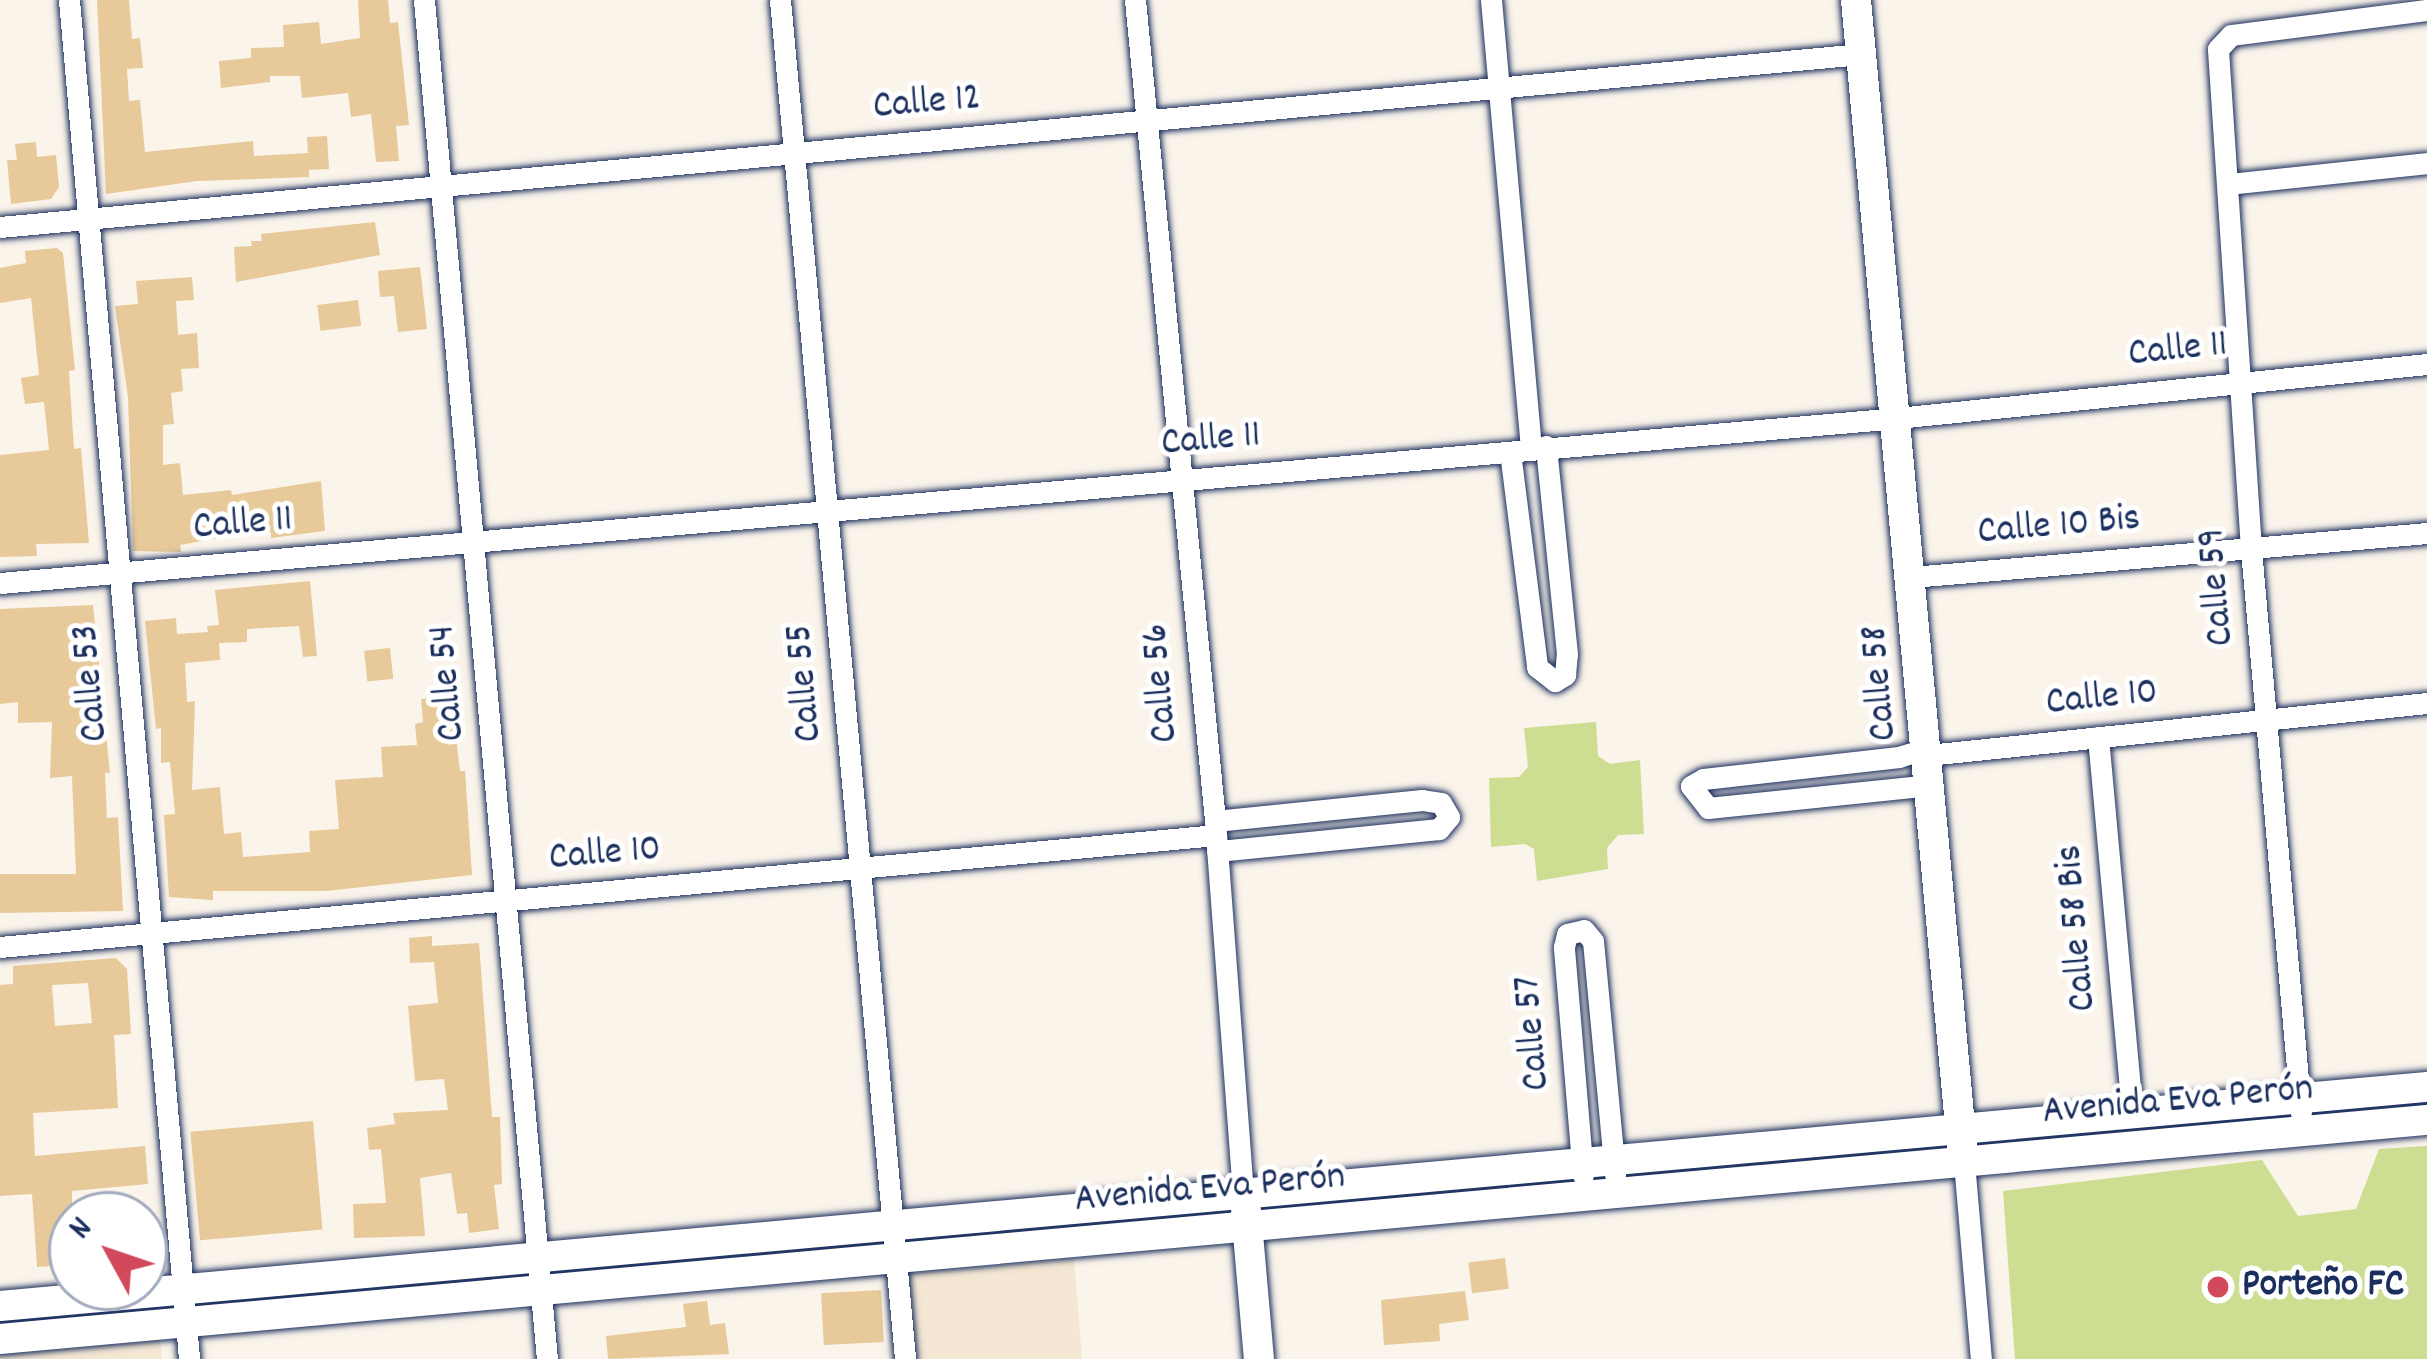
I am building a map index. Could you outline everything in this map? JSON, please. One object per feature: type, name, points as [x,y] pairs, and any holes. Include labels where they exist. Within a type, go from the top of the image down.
[{"type":"main road","name":"Calle 58","points":[[1856,0],[1964,1162]]},
{"type":"main road","name":"Avenida Eva Perón","points":[[0,1306],[2427,1087]]},
{"type":"main road","name":"Avenida Eva Perón","points":[[0,1340],[2427,1120]]},
{"type":"main road","name":"Calle 56","points":[[1243,1194],[1259,1359]]},
{"type":"street","name":"Calle 53","points":[[69,0],[189,1359]]},
{"type":"street","name":"Calle 54","points":[[424,0],[547,1359]]},
{"type":"street","name":"Calle 55","points":[[780,0],[905,1359]]},
{"type":"street","name":"Calle 56","points":[[1135,0],[1184,481],[1243,1194]]},
{"type":"street","points":[[1491,0],[1529,449],[1537,667],[1555,681],[1565,675],[1567,654],[1529,449]]},
{"type":"street","name":"Calle 59","points":[[2303,1131],[2251,549],[2218,49],[2225,38],[2427,10]]},
{"type":"street","name":"Calle 12","points":[[0,227],[1862,54]]},
{"type":"street","points":[[2228,184],[2427,163]]},
{"type":"street","name":"Calle 11","points":[[0,583],[1897,418],[2427,364]]},
{"type":"street","name":"Calle 10 Bis","points":[[1912,577],[2427,533]]},
{"type":"street","name":"Calle 10","points":[[1929,763],[1899,757],[1702,779],[1690,786],[1708,808],[1929,763],[2098,736],[2427,703]]},
{"type":"street","name":"Calle 58 Bis","points":[[2098,736],[2132,1114]]},
{"type":"street","name":"Calle 10","points":[[0,947],[1216,836],[1439,829],[1449,817],[1441,803],[1422,800],[1216,836]]},
{"type":"street","name":"Calle 57","points":[[1584,1196],[1598,1161],[1593,941],[1584,930],[1567,934],[1564,947],[1598,1161],[1618,1193]]},
{"type":"street","name":"Calle 58","points":[[1964,1162],[1981,1359]]},
{"type":"shaded area","points":[[1074,1259],[1082,1359],[912,1359],[903,1274]]},
{"type":"shaded area","points":[[160,1337],[162,1359],[0,1359],[0,1353]]},
{"type":"green space","points":[[1596,722],[1598,756],[1610,764],[1640,760],[1644,834],[1618,835],[1607,848],[1608,869],[1537,881],[1534,849],[1525,844],[1491,847],[1489,778],[1519,777],[1528,767],[1524,728]]},
{"type":"green space","name":"Porteño FC","points":[[2427,1146],[2427,1359],[2015,1359],[2003,1191],[2262,1160],[2298,1216],[2356,1209],[2379,1149]]},
{"type":"building","points":[[97,0],[129,0],[132,39],[140,38],[143,68],[127,69],[129,101],[140,100],[145,152],[253,141],[254,156],[308,153],[307,137],[327,136],[329,169],[309,170],[309,177],[197,181],[106,194]]},
{"type":"building","points":[[358,0],[388,0],[390,23],[398,22],[409,125],[396,126],[399,161],[376,162],[371,114],[351,117],[348,93],[302,98],[300,76],[270,76],[270,82],[221,88],[219,61],[251,58],[251,48],[284,47],[283,25],[319,22],[321,44],[360,38]]},
{"type":"building","points":[[36,142],[37,157],[56,155],[59,187],[51,199],[11,204],[7,160],[17,160],[15,144]]},
{"type":"building","points":[[375,222],[380,255],[236,282],[234,247],[252,246],[251,241],[262,241],[261,234]]},
{"type":"building","points":[[57,248],[63,253],[75,370],[69,371],[74,449],[81,448],[89,543],[36,544],[37,556],[0,557],[0,455],[49,450],[44,402],[25,404],[21,378],[39,375],[31,298],[0,303],[0,268],[26,263],[25,251]]},
{"type":"building","points":[[420,267],[427,329],[398,332],[394,296],[380,297],[378,271]]},
{"type":"building","points":[[192,277],[194,300],[176,301],[178,335],[197,333],[199,368],[181,369],[183,391],[171,393],[174,424],[163,425],[163,465],[180,463],[183,495],[231,490],[232,495],[321,481],[325,531],[271,538],[271,532],[235,535],[180,545],[181,552],[133,551],[128,397],[115,306],[138,304],[136,281]]},
{"type":"building","points":[[358,300],[361,326],[320,331],[317,305]]},
{"type":"building","points":[[310,581],[317,656],[303,657],[299,626],[247,629],[247,642],[219,643],[220,660],[185,663],[187,702],[195,701],[192,790],[220,787],[224,834],[241,832],[243,857],[310,852],[309,831],[339,829],[335,780],[383,777],[381,747],[417,745],[415,724],[423,722],[421,699],[458,696],[460,721],[454,720],[460,771],[465,771],[472,875],[326,891],[213,891],[213,900],[169,897],[164,815],[175,814],[170,762],[161,763],[161,728],[156,729],[145,621],[176,618],[177,634],[208,632],[207,626],[219,625],[215,590]]},
{"type":"building","points":[[93,605],[110,773],[105,773],[107,818],[118,817],[123,911],[0,913],[0,874],[76,874],[72,776],[50,778],[52,722],[18,723],[18,702],[0,704],[0,609]]},
{"type":"building","points":[[390,648],[393,679],[367,682],[364,651]]},
{"type":"building","points":[[432,936],[432,946],[479,943],[492,1117],[500,1117],[502,1184],[494,1185],[499,1229],[469,1233],[467,1213],[457,1214],[451,1173],[420,1178],[425,1236],[354,1238],[353,1204],[386,1203],[381,1149],[369,1150],[367,1128],[395,1124],[393,1113],[448,1110],[444,1079],[415,1081],[408,1006],[438,1003],[434,962],[410,963],[409,938]]},
{"type":"building","points":[[116,958],[127,969],[131,1034],[114,1035],[118,1108],[33,1113],[35,1156],[145,1146],[148,1184],[48,1191],[48,1266],[37,1267],[32,1194],[0,1196],[0,985],[13,984],[13,966]],"holes":[[[88,983],[92,1023],[55,1026],[52,985]]]},
{"type":"building","points":[[313,1121],[322,1230],[200,1240],[190,1132]]},
{"type":"building","points":[[1505,1258],[1509,1289],[1472,1293],[1468,1263]]},
{"type":"building","points":[[881,1290],[884,1342],[824,1345],[821,1293]]},
{"type":"building","points":[[1465,1291],[1469,1320],[1439,1324],[1440,1341],[1384,1345],[1381,1300]]},
{"type":"building","points":[[707,1301],[710,1325],[725,1323],[729,1354],[608,1359],[606,1336],[686,1327],[683,1304]]},
{"type":"place","name":"Porteño FC","points":[[2218,1287]]}]
